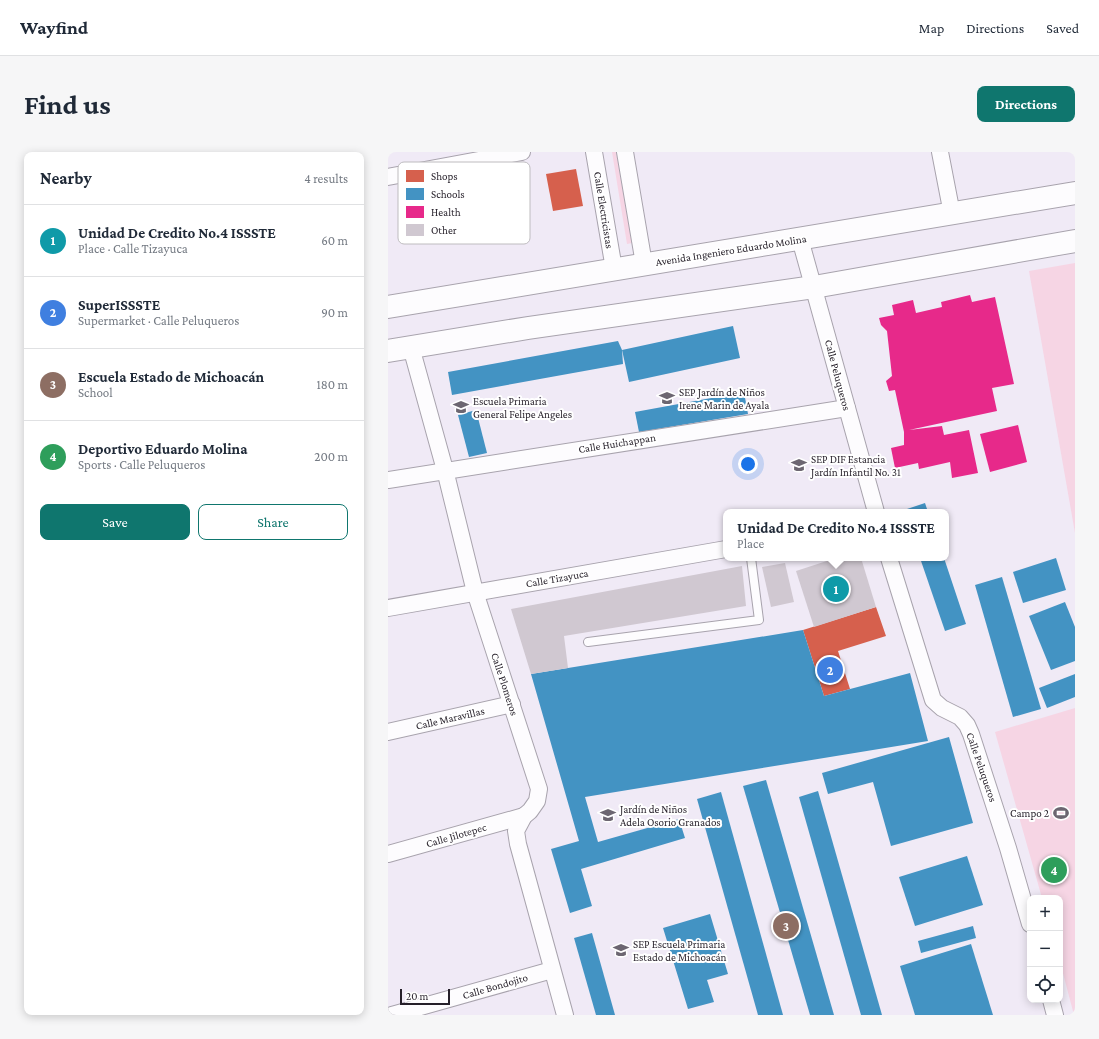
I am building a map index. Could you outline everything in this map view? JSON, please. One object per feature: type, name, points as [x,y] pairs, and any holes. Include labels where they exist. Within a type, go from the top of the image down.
[{"type":"main road","name":"Avenida Ingeniero Eduardo Molina","points":[[388,307],[1075,193]]},
{"type":"main road","points":[[388,351],[528,328],[814,287],[1075,241]]},
{"type":"street","points":[[468,162],[522,152]]},
{"type":"street","name":"Calle Electricistas","points":[[594,152],[614,269]]},
{"type":"street","points":[[625,152],[644,264]]},
{"type":"street","points":[[940,152],[952,214]]},
{"type":"street","points":[[388,177],[398,175]]},
{"type":"street","name":"Calle Peluqueros","points":[[800,239],[875,509]]},
{"type":"street","name":"Calle Plomeros","points":[[411,347],[445,470],[475,592],[540,789],[537,801],[524,816],[516,831],[518,844],[565,1015]]},
{"type":"street","name":"Calle Huichappan","points":[[388,480],[847,408]]},
{"type":"street","name":"Calle Tizayuca","points":[[388,608],[723,550]]},
{"type":"street","name":"Calle Peluqueros","points":[[890,561],[933,700],[942,708],[960,717],[967,725],[971,734],[1008,848],[1027,914]]},
{"type":"street","name":"Calle Maravillas","points":[[388,732],[512,704]]},
{"type":"street","name":"Calle Jilotepec","points":[[388,854],[524,816]]},
{"type":"street","name":"Calle Bondojito","points":[[392,1015],[552,970]]},
{"type":"street","points":[[1052,1003],[1055,1015]]},
{"type":"lane","points":[[588,642],[759,620],[751,561]]},
{"type":"shaded area","points":[[612,152],[616,152],[632,243],[627,244]]},
{"type":"shaded area","points":[[1075,263],[1075,533],[1029,271]]},
{"type":"shaded area","points":[[1075,708],[1075,1015],[1063,973],[1063,895],[1041,895],[995,732]]},
{"type":"building: Shops","points":[[576,169],[583,206],[553,211],[546,174]]},
{"type":"building: Shops","points":[[876,607],[886,636],[838,651],[850,689],[824,696],[803,630]]},
{"type":"building: Schools","points":[[733,326],[740,358],[629,382],[622,350]]},
{"type":"building: Schools","points":[[618,341],[622,350],[623,364],[452,395],[448,372]]},
{"type":"building: Schools","points":[[744,392],[748,414],[639,432],[635,412]]},
{"type":"building: Schools","points":[[476,410],[487,453],[469,457],[458,415]]},
{"type":"building: Schools","points":[[925,503],[927,509],[907,509]]},
{"type":"building: Schools","points":[[1056,558],[1066,590],[1023,603],[1013,572]]},
{"type":"building: Schools","points":[[921,561],[945,561],[966,624],[945,631]]},
{"type":"building: Schools","points":[[1002,577],[1041,709],[1013,717],[975,585]]},
{"type":"building: Schools","points":[[1065,602],[1075,627],[1075,661],[1051,670],[1029,616]]},
{"type":"building: Schools","points":[[803,630],[824,696],[910,673],[928,741],[585,797],[598,842],[679,819],[685,838],[581,869],[592,906],[570,913],[551,849],[579,841],[531,674]]},
{"type":"building: Schools","points":[[1075,674],[1075,697],[1047,708],[1039,688]]},
{"type":"building: Schools","points":[[949,737],[973,823],[891,846],[873,782],[828,794],[822,773]]},
{"type":"building: Schools","points":[[766,780],[834,1015],[810,1015],[743,786]]},
{"type":"building: Schools","points":[[818,791],[882,1015],[861,1015],[799,797]]},
{"type":"building: Schools","points":[[721,792],[783,1015],[758,1015],[697,799]]},
{"type":"building: Schools","points":[[967,856],[983,905],[915,926],[899,877]]},
{"type":"building: Schools","points":[[710,914],[728,974],[707,980],[714,1002],[688,1009],[663,928]]},
{"type":"building: Schools","points":[[973,926],[976,938],[921,953],[918,941]]},
{"type":"building: Schools","points":[[592,933],[615,1015],[596,1015],[574,938]]},
{"type":"building: Schools","points":[[971,944],[993,1015],[915,1015],[900,966]]},
{"type":"building: Health","points":[[970,295],[972,302],[995,297],[1014,384],[992,388],[997,411],[909,430],[942,426],[944,435],[969,430],[978,473],[952,478],[950,462],[919,469],[918,463],[895,468],[891,448],[904,445],[904,432],[895,390],[889,391],[886,381],[892,376],[887,331],[881,325],[879,318],[894,315],[892,305],[913,300],[916,313],[942,307],[941,302]]},
{"type":"building: Health","points":[[1018,425],[1027,462],[990,472],[980,434]]},
{"type":"building: Other","points":[[827,561],[862,561],[876,607],[814,627],[796,571]]},
{"type":"building: Other","points":[[785,563],[794,602],[771,607],[762,567]]},
{"type":"building: Other","points":[[742,566],[746,606],[564,636],[568,668],[531,674],[511,609]]},
{"type":"place","name":"SEP Jardín de Niños Irene Marin de Ayala","points":[[667,398]]},
{"type":"place","name":"Escuela Primaria General Felipe Angeles","points":[[461,407]]},
{"type":"place","name":"SEP DIF Estancia Jardín Infantil No. 31","points":[[799,465]]},
{"type":"place","name":"Unidad De Credito No.4 ISSSTE","points":[[836,589]]},
{"type":"place","name":"SuperISSSTE","points":[[830,670]]},
{"type":"place","name":"Campo 2","points":[[1061,813]]},
{"type":"place","name":"Jardín de Niños Adela Osorio Granados","points":[[608,815]]},
{"type":"place","name":"Deportivo Eduardo Molina","points":[[1054,870]]},
{"type":"place","name":"Escuela Estado de Michoacán","points":[[786,926]]},
{"type":"place","name":"SEP Escuela Primaria Estado de Michoacán","points":[[621,950]]}]
